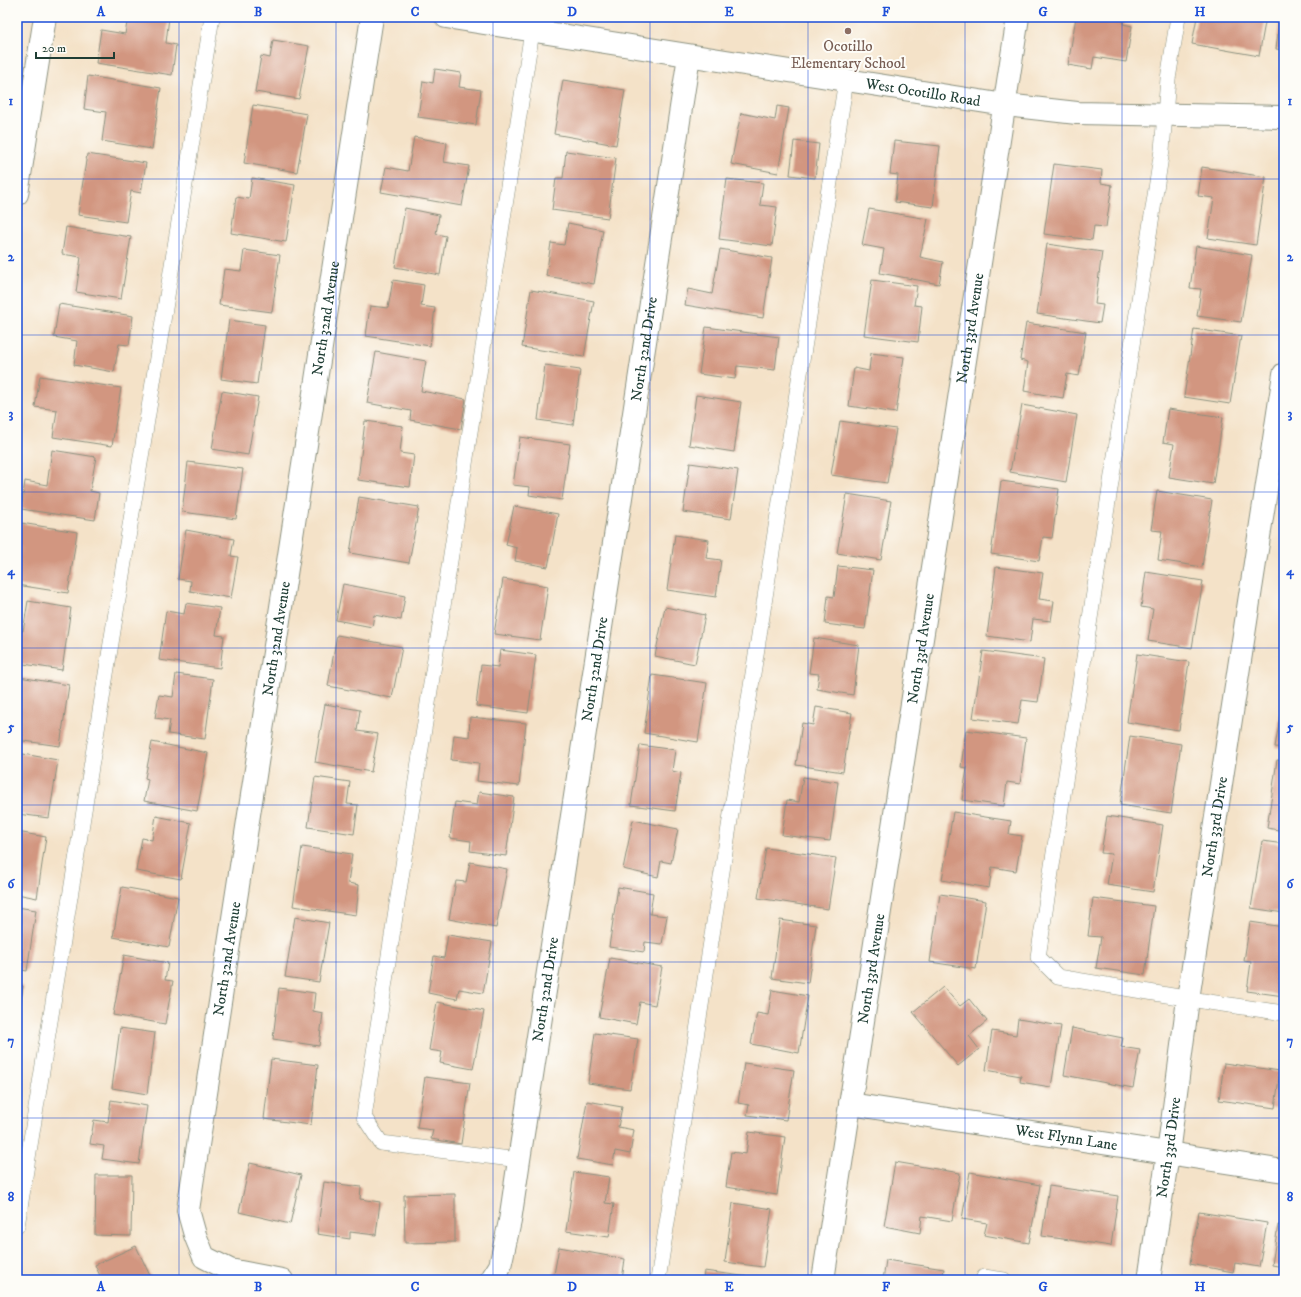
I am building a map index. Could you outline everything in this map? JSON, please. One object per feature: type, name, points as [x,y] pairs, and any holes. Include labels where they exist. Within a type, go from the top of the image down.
[{"type":"street","points":[[17,194],[45,17]]},
{"type":"street","name":"North 32nd Avenue","points":[[282,1280],[230,1270],[204,1257],[195,1235],[188,1210],[372,17]]},
{"type":"street","name":"West Ocotillo Road","points":[[446,17],[1005,106],[1077,113],[1284,116]]},
{"type":"street","name":"North 33rd Avenue","points":[[823,1280],[1018,17]]},
{"type":"street","name":"North 32nd Drive","points":[[491,1280],[500,1266],[510,1221],[520,1160],[689,56]]},
{"type":"street","name":"North 33rd Drive","points":[[1149,1280],[1168,1154],[1188,999],[1284,374]]},
{"type":"street","name":"West Flynn Lane","points":[[850,1104],[1284,1172]]},
{"type":"lane","points":[[17,1226],[212,17]]},
{"type":"lane","points":[[1178,17],[1168,79],[1162,150],[1038,957],[1058,977],[1188,999],[1284,1013]]},
{"type":"lane","points":[[520,1160],[381,1143],[364,1117],[532,31]]},
{"type":"lane","points":[[658,1280],[846,80]]},
{"type":"lane","points":[[983,1280],[984,1277],[1004,1280]]},
{"type":"building","points":[[128,17],[169,17],[166,43],[176,45],[172,75],[96,63],[101,30],[125,34]]},
{"type":"building","points":[[1076,17],[1124,17],[1123,24],[1132,26],[1126,62],[1094,57],[1092,69],[1068,65]]},
{"type":"building","points":[[1197,17],[1266,17],[1259,56],[1192,44]]},
{"type":"building","points":[[1280,17],[1284,17],[1284,50],[1276,49]]},
{"type":"building","points":[[273,40],[309,46],[299,99],[255,92],[261,56],[270,58]]},
{"type":"building","points":[[435,69],[461,73],[459,87],[481,90],[476,125],[418,117],[423,81],[433,83]]},
{"type":"building","points":[[88,76],[161,88],[152,149],[102,141],[106,112],[84,109]]},
{"type":"building","points":[[563,80],[625,90],[616,145],[554,134]]},
{"type":"building","points":[[253,105],[307,114],[297,172],[244,163]]},
{"type":"building","points":[[777,106],[789,108],[778,173],[731,164],[741,113],[775,120]]},
{"type":"building","points":[[414,137],[447,143],[444,162],[469,166],[462,206],[381,192],[386,167],[408,171]]},
{"type":"building","points":[[794,141],[819,144],[815,178],[790,175]]},
{"type":"building","points":[[894,141],[940,146],[933,207],[895,202],[898,175],[890,174]]},
{"type":"building","points":[[566,151],[616,158],[608,218],[552,210],[556,178],[563,178]]},
{"type":"building","points":[[87,154],[146,163],[141,193],[131,191],[126,222],[78,215]]},
{"type":"building","points":[[1054,164],[1102,170],[1101,183],[1112,185],[1106,227],[1094,226],[1092,240],[1044,234]]},
{"type":"building","points":[[1202,167],[1266,177],[1256,245],[1208,238],[1214,198],[1198,196]]},
{"type":"building","points":[[252,178],[295,185],[286,242],[231,233],[236,197],[249,199]]},
{"type":"building","points":[[727,179],[763,183],[760,205],[777,207],[772,246],[719,239]]},
{"type":"building","points":[[405,208],[439,215],[436,234],[446,236],[440,275],[395,267]]},
{"type":"building","points":[[869,209],[928,219],[920,257],[943,262],[939,284],[880,273],[884,249],[862,245]]},
{"type":"building","points":[[568,223],[603,230],[594,284],[546,276],[551,243],[564,245]]},
{"type":"building","points":[[66,227],[131,237],[121,299],[76,292],[81,257],[62,254]]},
{"type":"building","points":[[1047,244],[1102,252],[1095,304],[1103,305],[1100,323],[1037,314]]},
{"type":"building","points":[[1196,246],[1252,255],[1241,322],[1197,316],[1201,289],[1190,288]]},
{"type":"building","points":[[720,249],[772,258],[763,318],[685,305],[688,289],[712,294]]},
{"type":"building","points":[[244,250],[280,255],[272,312],[219,305],[224,269],[241,271]]},
{"type":"building","points":[[393,280],[424,285],[421,306],[435,308],[430,346],[366,336],[370,306],[388,308]]},
{"type":"building","points":[[872,280],[917,286],[914,305],[922,306],[918,342],[864,335]]},
{"type":"building","points":[[531,290],[594,301],[584,357],[522,347]]},
{"type":"building","points":[[59,304],[133,316],[129,345],[119,344],[114,372],[74,365],[77,341],[54,337]]},
{"type":"building","points":[[229,320],[265,325],[257,384],[221,379]]},
{"type":"building","points":[[1026,323],[1086,332],[1079,376],[1067,374],[1063,398],[1024,391],[1028,362],[1020,360]]},
{"type":"building","points":[[706,327],[779,337],[775,370],[737,366],[735,379],[699,374]]},
{"type":"building","points":[[1194,329],[1241,336],[1230,404],[1184,397]]},
{"type":"building","points":[[376,352],[426,361],[421,391],[466,399],[461,429],[410,420],[411,411],[367,403]]},
{"type":"building","points":[[871,353],[904,357],[896,413],[849,406],[854,368],[869,371]]},
{"type":"building","points":[[545,365],[580,370],[573,425],[538,420]]},
{"type":"building","points":[[40,376],[121,388],[112,446],[53,437],[57,410],[35,407]]},
{"type":"building","points":[[222,391],[258,397],[248,455],[212,449]]},
{"type":"building","points":[[696,395],[741,402],[734,452],[689,445]]},
{"type":"building","points":[[1022,405],[1077,415],[1066,482],[1010,472]]},
{"type":"building","points":[[1168,409],[1223,417],[1213,484],[1169,477],[1174,444],[1163,442]]},
{"type":"building","points":[[365,421],[403,426],[400,453],[414,455],[410,487],[358,480]]},
{"type":"building","points":[[840,421],[896,429],[887,483],[831,475]]},
{"type":"building","points":[[520,437],[570,444],[562,500],[529,495],[530,487],[513,485]]},
{"type":"building","points":[[52,450],[96,457],[90,491],[99,493],[95,520],[21,509],[25,481],[47,485]]},
{"type":"building","points":[[188,462],[243,469],[236,519],[182,512]]},
{"type":"building","points":[[690,463],[738,470],[731,519],[683,512]]},
{"type":"building","points":[[1001,481],[1059,489],[1052,538],[1043,537],[1039,561],[991,554]]},
{"type":"building","points":[[1157,491],[1212,500],[1202,567],[1158,560],[1162,531],[1151,530]]},
{"type":"building","points":[[847,494],[891,501],[881,560],[837,553]]},
{"type":"building","points":[[359,497],[419,507],[409,563],[350,553]]},
{"type":"building","points":[[514,506],[558,514],[548,567],[515,561],[517,548],[506,545]]},
{"type":"building","points":[[21,523],[77,532],[68,593],[17,585],[17,548]]},
{"type":"building","points":[[186,530],[234,539],[231,556],[238,557],[231,598],[190,591],[191,581],[178,579]]},
{"type":"building","points":[[675,535],[709,540],[706,558],[721,560],[716,597],[667,590]]},
{"type":"building","points":[[838,566],[873,570],[865,629],[825,624],[828,596],[834,597]]},
{"type":"building","points":[[996,567],[1043,573],[1039,599],[1054,601],[1051,621],[1033,619],[1030,642],[987,636]]},
{"type":"building","points":[[1146,572],[1203,581],[1192,648],[1148,641],[1153,609],[1141,607]]},
{"type":"building","points":[[503,579],[548,586],[540,640],[494,634]]},
{"type":"building","points":[[343,584],[405,596],[401,620],[374,615],[372,627],[336,620]]},
{"type":"building","points":[[28,601],[71,608],[62,670],[17,663],[17,630],[23,631]]},
{"type":"building","points":[[186,603],[220,608],[216,635],[224,636],[220,668],[159,660],[166,611],[184,614]]},
{"type":"building","points":[[665,607],[705,615],[695,664],[655,656]]},
{"type":"building","points":[[337,635],[402,647],[392,698],[328,686]]},
{"type":"building","points":[[814,638],[859,645],[853,695],[817,689],[819,674],[809,673]]},
{"type":"building","points":[[500,650],[536,655],[528,713],[476,706],[481,665],[498,667]]},
{"type":"building","points":[[983,651],[1044,659],[1038,702],[1022,700],[1018,724],[973,718]]},
{"type":"building","points":[[1137,654],[1189,662],[1179,730],[1127,722]]},
{"type":"building","points":[[176,674],[213,679],[205,739],[168,734],[170,720],[155,718],[159,695],[173,697]]},
{"type":"building","points":[[652,675],[707,683],[698,742],[644,733]]},
{"type":"building","points":[[19,677],[69,685],[60,746],[17,740],[17,688]]},
{"type":"building","points":[[1284,700],[1284,748],[1275,747]]},
{"type":"building","points":[[325,704],[360,710],[357,731],[378,734],[371,772],[315,762]]},
{"type":"building","points":[[816,707],[852,713],[843,772],[796,765],[802,723],[813,725]]},
{"type":"building","points":[[470,717],[526,723],[519,786],[477,781],[479,763],[451,760],[454,735],[469,737]]},
{"type":"building","points":[[966,730],[1026,738],[1020,784],[1007,782],[1004,806],[962,800],[967,768],[961,767]]},
{"type":"building","points":[[1130,736],[1181,744],[1171,813],[1120,805]]},
{"type":"building","points":[[152,742],[208,753],[197,811],[144,801],[148,779],[145,778]]},
{"type":"building","points":[[640,745],[675,750],[672,771],[681,773],[675,811],[631,805]]},
{"type":"building","points":[[17,753],[58,760],[49,818],[17,814]]},
{"type":"building","points":[[1277,760],[1284,761],[1284,831],[1267,828]]},
{"type":"building","points":[[315,777],[350,782],[347,804],[358,805],[354,834],[308,827]]},
{"type":"building","points":[[803,777],[838,782],[830,841],[782,835],[787,800],[799,802]]},
{"type":"building","points":[[479,792],[514,797],[506,856],[470,851],[471,841],[450,838],[455,802],[477,805]]},
{"type":"building","points":[[953,812],[1011,821],[1009,834],[1022,836],[1016,871],[992,867],[989,888],[942,880]]},
{"type":"building","points":[[156,816],[191,823],[181,879],[136,871],[142,838],[152,840]]},
{"type":"building","points":[[1107,816],[1163,825],[1153,892],[1107,885],[1112,854],[1101,853]]},
{"type":"building","points":[[633,820],[678,829],[671,863],[661,861],[658,877],[623,869]]},
{"type":"building","points":[[17,832],[46,837],[37,898],[17,894]]},
{"type":"building","points":[[1262,841],[1284,844],[1284,913],[1251,908]]},
{"type":"building","points":[[302,847],[352,854],[348,883],[359,885],[356,915],[293,906]]},
{"type":"building","points":[[766,848],[836,858],[828,909],[758,898]]},
{"type":"building","points":[[470,862],[507,869],[496,928],[449,919],[456,881],[466,882]]},
{"type":"building","points":[[122,887],[178,897],[169,947],[113,937]]},
{"type":"building","points":[[618,887],[653,893],[650,914],[667,916],[662,944],[645,942],[644,952],[609,947]]},
{"type":"building","points":[[940,894],[986,901],[976,969],[930,962]]},
{"type":"building","points":[[1093,898],[1154,906],[1145,975],[1096,968],[1101,937],[1088,936]]},
{"type":"building","points":[[17,907],[36,910],[27,971],[17,969]]},
{"type":"building","points":[[295,917],[329,923],[319,982],[285,977]]},
{"type":"building","points":[[780,920],[816,925],[808,983],[772,978]]},
{"type":"building","points":[[1250,922],[1284,927],[1284,996],[1247,991],[1251,962],[1244,961]]},
{"type":"building","points":[[448,935],[492,942],[483,993],[459,989],[457,999],[428,993],[434,956],[444,958]]},
{"type":"building","points":[[124,955],[168,963],[165,980],[173,981],[165,1024],[113,1015]]},
{"type":"building","points":[[610,958],[662,967],[655,1005],[640,1002],[636,1024],[599,1017]]},
{"type":"building","points":[[17,985],[23,986],[18,1021],[17,1021]]},
{"type":"building","points":[[943,987],[960,1006],[969,999],[987,1021],[969,1036],[979,1049],[958,1066],[913,1012]]},
{"type":"building","points":[[279,988],[315,993],[313,1011],[323,1013],[319,1046],[273,1039]]},
{"type":"building","points":[[772,990],[808,996],[799,1053],[751,1044],[757,1013],[768,1015]]},
{"type":"building","points":[[437,1002],[484,1011],[473,1069],[440,1063],[442,1052],[429,1050]]},
{"type":"building","points":[[1018,1019],[1061,1026],[1051,1087],[1020,1082],[1021,1076],[986,1070],[992,1031],[1016,1035]]},
{"type":"building","points":[[120,1028],[155,1033],[147,1094],[112,1088]]},
{"type":"building","points":[[1072,1028],[1123,1038],[1121,1047],[1140,1050],[1133,1088],[1064,1075]]},
{"type":"building","points":[[595,1033],[638,1039],[630,1089],[588,1083]]},
{"type":"building","points":[[271,1059],[318,1065],[311,1125],[264,1119]]},
{"type":"building","points":[[17,1063],[20,1064],[18,1076],[17,1076]]},
{"type":"building","points":[[744,1063],[794,1070],[786,1120],[747,1115],[749,1105],[738,1103]]},
{"type":"building","points":[[1224,1063],[1280,1071],[1275,1108],[1219,1100]]},
{"type":"building","points":[[425,1077],[470,1083],[461,1144],[431,1139],[433,1130],[417,1128]]},
{"type":"building","points":[[111,1100],[147,1106],[139,1164],[102,1159],[104,1146],[90,1144],[94,1120],[108,1122]]},
{"type":"building","points":[[587,1101],[622,1107],[618,1127],[634,1130],[630,1154],[615,1151],[613,1165],[577,1159]]},
{"type":"building","points":[[749,1132],[785,1137],[777,1195],[726,1187],[731,1152],[746,1154]]},
{"type":"building","points":[[895,1162],[960,1173],[952,1221],[922,1216],[920,1233],[884,1226]]},
{"type":"building","points":[[250,1163],[301,1175],[290,1224],[239,1212]]},
{"type":"building","points":[[574,1172],[609,1177],[605,1203],[614,1204],[609,1237],[566,1231]]},
{"type":"building","points":[[970,1172],[1040,1185],[1029,1243],[984,1235],[987,1223],[962,1219]]},
{"type":"building","points":[[96,1175],[132,1175],[131,1236],[95,1235]]},
{"type":"building","points":[[324,1182],[361,1187],[360,1199],[380,1202],[376,1235],[350,1232],[350,1239],[317,1234]]},
{"type":"building","points":[[1049,1186],[1118,1196],[1111,1246],[1042,1236]]},
{"type":"building","points":[[455,1194],[455,1242],[405,1243],[404,1195]]},
{"type":"building","points":[[733,1203],[772,1209],[763,1267],[725,1262]]},
{"type":"building","points":[[1199,1212],[1267,1223],[1259,1267],[1235,1263],[1233,1272],[1190,1264]]},
{"type":"building","points":[[1278,1225],[1284,1226],[1284,1267],[1272,1265]]},
{"type":"building","points":[[136,1246],[152,1280],[102,1280],[95,1265]]},
{"type":"building","points":[[559,1247],[625,1259],[622,1280],[553,1280]]},
{"type":"building","points":[[886,1260],[944,1269],[942,1280],[883,1280]]},
{"type":"building","points":[[704,1271],[765,1279],[765,1280],[703,1280]]},
{"type":"place","name":"Ocotillo Elementary School","points":[[848,31]]}]
